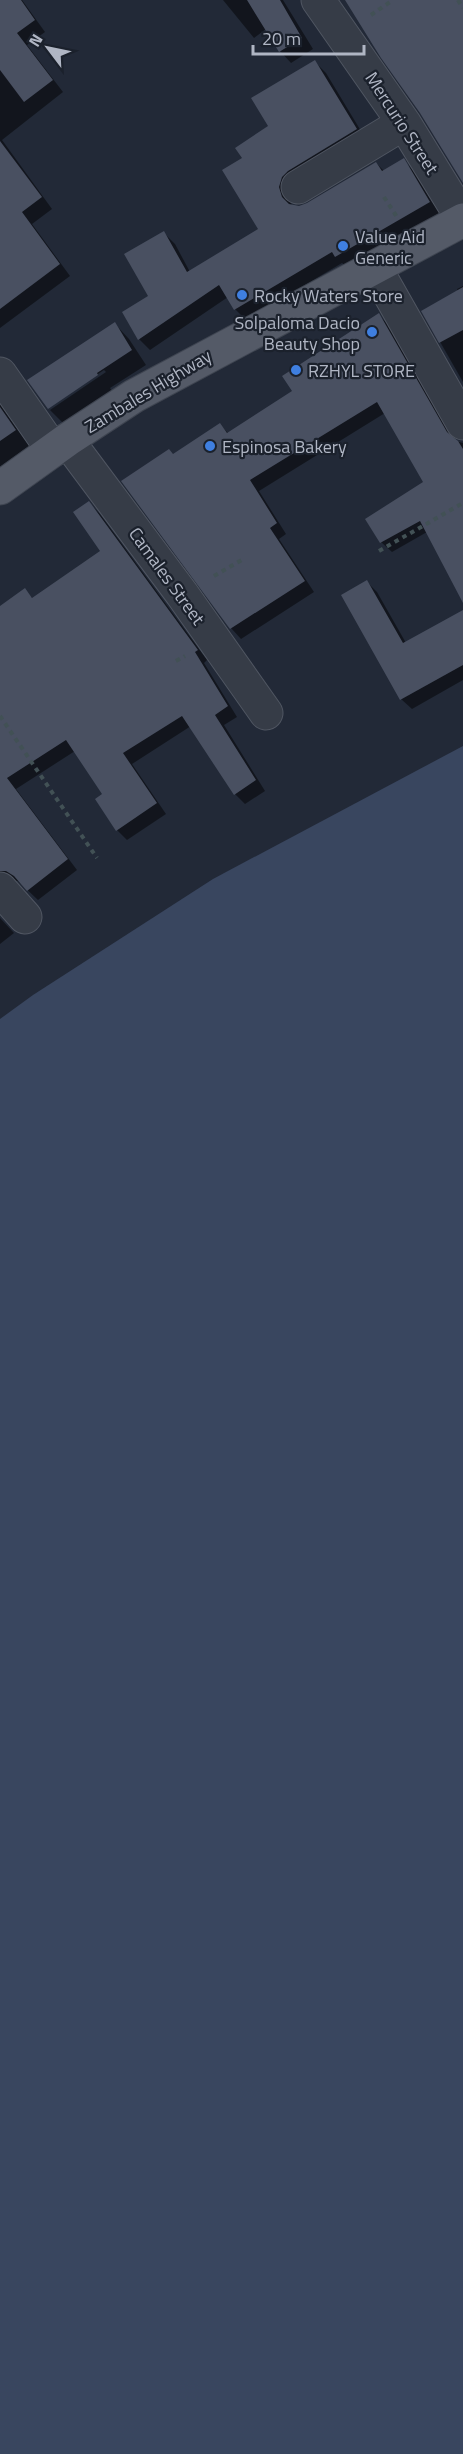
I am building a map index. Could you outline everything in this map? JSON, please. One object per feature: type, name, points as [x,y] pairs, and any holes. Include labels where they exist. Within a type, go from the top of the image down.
[{"type":"main road","name":"Zambales Highway","points":[[0,488],[134,396],[463,220]]},
{"type":"street","name":"Mercurio Street","points":[[318,0],[404,123],[463,220]]},
{"type":"street","points":[[298,188],[404,123]]},
{"type":"street","points":[[375,268],[463,423]]},
{"type":"street","name":"Camales Street","points":[[0,374],[182,594],[266,713]]},
{"type":"street","points":[[0,890],[25,917]]},
{"type":"path","points":[[458,0],[463,8]]},
{"type":"path","points":[[380,551],[463,503]]},
{"type":"path","points":[[0,716],[98,858]]},
{"type":"water","points":[[463,746],[463,2454],[0,2454],[0,1019],[33,995],[213,879]]},
{"type":"building","points":[[0,0],[21,0],[35,20],[17,33],[53,80],[24,102],[0,70]]},
{"type":"building","points":[[247,0],[280,0],[302,38],[279,52]]},
{"type":"building","points":[[345,0],[463,0],[463,183],[420,113],[381,58]]},
{"type":"building","points":[[315,60],[357,129],[288,171],[282,177],[279,187],[282,197],[289,204],[299,206],[376,162],[382,171],[404,158],[430,202],[335,257],[332,252],[234,310],[219,285],[138,340],[122,312],[148,296],[124,254],[164,231],[187,272],[258,229],[222,170],[242,158],[235,148],[268,126],[251,98]]},
{"type":"building","points":[[0,141],[42,197],[22,212],[60,264],[0,309]]},
{"type":"building","points":[[463,287],[463,330],[439,343],[421,311]]},
{"type":"building","points":[[379,313],[447,432],[458,441],[463,449],[463,603],[420,521],[380,543],[365,519],[423,482],[377,402],[250,480],[277,523],[270,528],[305,581],[230,629],[121,481],[169,449],[173,454],[220,423],[227,433],[292,391],[282,376]]},
{"type":"building","points":[[115,322],[132,350],[48,409],[27,380]]},
{"type":"building","points":[[0,407],[16,430],[0,441]]},
{"type":"building","points":[[89,501],[198,650],[195,652],[228,706],[215,715],[256,780],[234,795],[182,716],[123,753],[157,803],[116,831],[95,799],[102,794],[66,740],[7,778],[68,859],[27,891],[14,876],[6,871],[0,871],[0,606],[25,588],[32,598],[100,551],[73,512]]},
{"type":"building","points":[[367,580],[403,643],[463,610],[463,665],[400,700],[341,595]]},
{"type":"place","name":"Value Aid Generic","points":[[343,246]]},
{"type":"place","name":"Rocky Waters Store","points":[[242,295]]},
{"type":"place","name":"Solpaloma Dacio Beauty Shop","points":[[372,332]]},
{"type":"place","name":"RZHYL STORE","points":[[296,370]]},
{"type":"place","name":"Espinosa Bakery","points":[[210,446]]}]
